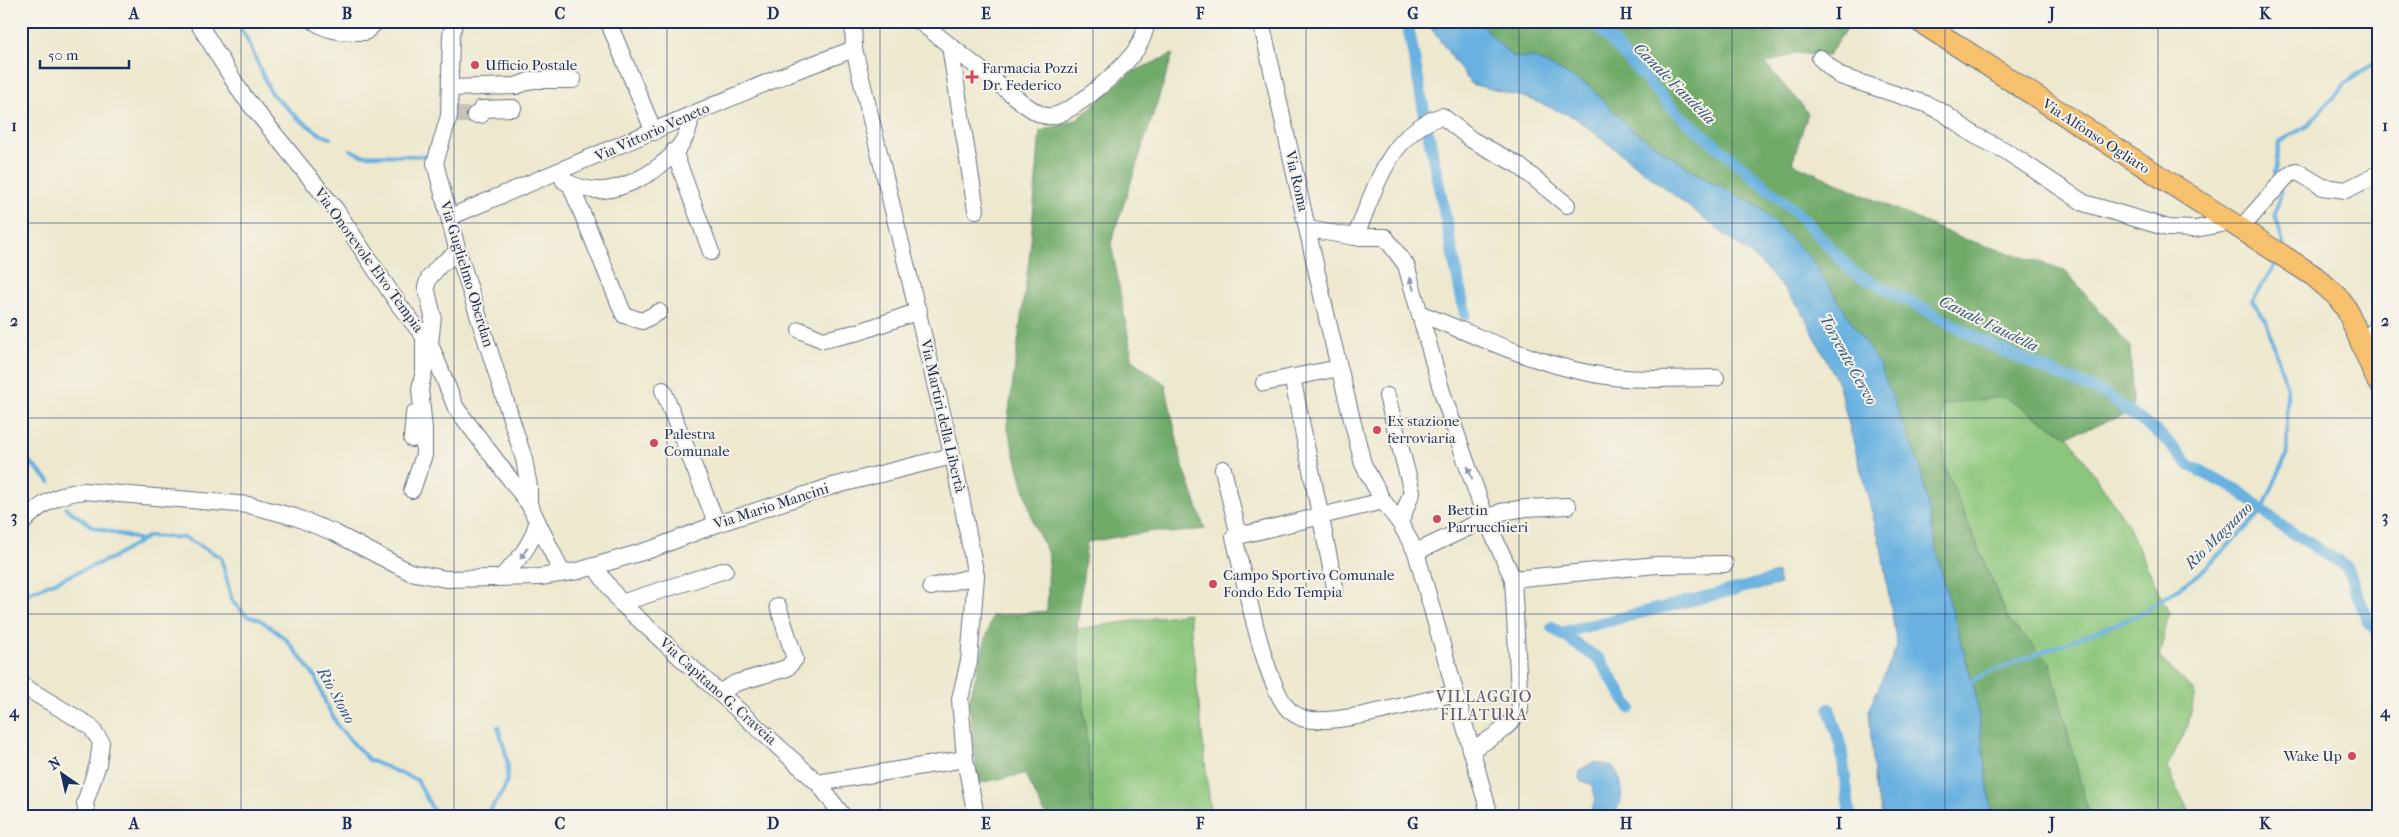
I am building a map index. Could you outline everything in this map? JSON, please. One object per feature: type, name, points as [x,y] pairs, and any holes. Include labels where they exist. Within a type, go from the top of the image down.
[{"type":"main road","name":"Via Alfonso Ogliaro","points":[[1919,21],[2314,276],[2337,296],[2347,310],[2378,382]]},
{"type":"street","name":"Via Onorevole Elvo Tempia","points":[[198,21],[242,94],[336,210],[399,305],[427,340],[456,408],[529,504]]},
{"type":"street","points":[[314,21],[325,29],[365,32],[377,21]]},
{"type":"street","name":"Via Guglielmo Oberdan","points":[[455,21],[451,35],[450,88],[453,115],[435,163],[458,252],[524,459],[529,486],[529,504],[562,573]]},
{"type":"street","points":[[608,21],[654,132]]},
{"type":"street","name":"Via Martiri della Libertà","points":[[853,21],[854,49],[952,456],[976,576],[969,661],[960,699],[965,759],[976,816]]},
{"type":"street","points":[[919,21],[1024,104],[1039,114],[1050,116],[1065,112],[1086,98],[1126,61],[1144,37],[1147,21]]},
{"type":"street","name":"Via Roma","points":[[1259,21],[1263,30],[1332,341],[1363,464],[1383,501],[1400,523],[1416,552],[1490,816]]},
{"type":"street","points":[[950,46],[976,210]]},
{"type":"street","name":"Via Vittorio Veneto","points":[[450,217],[553,176],[690,115],[854,49]]},
{"type":"street","points":[[1820,58],[1840,76],[1926,104],[1944,113],[1974,135],[2006,151],[2084,203],[2168,228],[2195,229],[2236,225],[2286,177],[2296,171],[2323,187],[2346,190],[2378,174]]},
{"type":"street","points":[[450,88],[516,86],[532,80],[573,80]]},
{"type":"street","points":[[475,114],[481,114],[481,108],[513,108]]},
{"type":"street","points":[[553,176],[570,184],[588,189],[605,190],[626,184],[664,164],[691,123],[690,115]]},
{"type":"street","points":[[1355,237],[1370,196],[1385,165],[1404,142],[1428,121],[1442,116],[1472,140],[1518,165],[1566,205]]},
{"type":"street","points":[[674,151],[711,252]]},
{"type":"street","points":[[570,184],[624,315],[642,321],[659,312]]},
{"type":"street","points":[[1308,229],[1355,237],[1385,237],[1406,265],[1442,392],[1486,519],[1513,579],[1520,710],[1512,722],[1495,737],[1470,750]]},
{"type":"street","points":[[412,439],[414,410],[424,371],[427,340],[433,316],[426,288],[429,278],[458,252]]},
{"type":"street","points":[[800,330],[823,340],[859,332],[918,311]]},
{"type":"street","points":[[1421,314],[1506,350],[1613,377],[1716,378]]},
{"type":"street","points":[[2363,347],[2378,324]]},
{"type":"street","points":[[1264,383],[1339,368]]},
{"type":"street","points":[[1292,377],[1335,588]]},
{"type":"street","points":[[412,490],[424,454],[424,428],[420,389]]},
{"type":"street","points":[[663,390],[717,524]]},
{"type":"street","points":[[1387,396],[1412,492],[1400,523]]},
{"type":"street","name":"Via Mario Mancini","points":[[594,566],[652,549],[717,524],[829,487],[952,456]]},
{"type":"street","points":[[1222,470],[1239,536]]},
{"type":"street","points":[[21,525],[30,513],[49,500],[70,492],[84,491],[248,505],[303,520],[335,533],[410,572],[446,579],[540,577],[594,566]]},
{"type":"street","points":[[1383,501],[1234,537],[1267,667],[1282,699],[1290,711],[1303,718],[1334,720],[1455,693]]},
{"type":"street","points":[[1416,552],[1501,512],[1526,508],[1568,506]]},
{"type":"street","points":[[501,578],[519,560],[533,538],[537,523]]},
{"type":"street","points":[[1513,579],[1657,565],[1725,564]]},
{"type":"street","name":"Via Capitano G. Craveia","points":[[594,566],[621,604],[818,783],[843,816]]},
{"type":"street","points":[[621,604],[725,570]]},
{"type":"street","points":[[931,587],[976,576]]},
{"type":"street","points":[[719,693],[736,683],[787,668],[795,659],[778,606]]},
{"type":"street","points":[[21,685],[90,726],[101,742],[98,764],[85,803],[87,816]]},
{"type":"street","points":[[818,783],[965,759]]},
{"type":"green space","points":[[1478,21],[1851,21],[1828,56],[1795,53],[1766,64],[1808,113],[1792,163],[1958,237],[2065,270],[2130,347],[2133,412],[2068,436],[2004,397],[1941,404],[1945,468],[2009,621],[2050,663],[2089,816],[1992,816],[1976,696],[1941,571],[1920,466],[1759,207],[1700,176],[1631,129],[1589,86],[1535,58],[1512,57]]},
{"type":"green space","points":[[1173,54],[1111,243],[1133,361],[1165,384],[1182,463],[1205,529],[1171,533],[1154,531],[1087,542],[1077,629],[1093,816],[1046,816],[1025,774],[978,783],[969,701],[992,616],[1047,611],[1049,555],[1034,525],[1007,426],[1030,252],[1040,131],[1076,120],[1130,73]]},
{"type":"green space","points":[[2004,397],[2068,436],[2126,521],[2169,614],[2159,657],[2195,692],[2188,725],[2167,768],[2191,816],[2089,816],[2050,663],[2009,621],[1945,468],[1941,404]]},
{"type":"green space","points":[[1189,613],[1211,816],[1093,816],[1077,629]]},
{"type":"water","name":"Torrente Cervo","points":[[1429,21],[1478,21],[1512,57],[1535,58],[1589,86],[1631,129],[1700,176],[1759,207],[1812,260],[1880,366],[1920,466],[1941,571],[1976,696],[1992,816],[1883,816],[1875,789],[1869,709],[1897,646],[1881,547],[1838,383],[1801,309],[1760,262],[1574,117],[1527,98],[1471,84],[1431,28]]},
{"type":"water","points":[[1777,573],[1780,584],[1754,591],[1751,580]]},
{"type":"water","points":[[1594,762],[1612,766],[1619,777],[1622,791],[1621,798],[1612,816],[1594,816],[1591,809],[1596,799],[1591,784],[1581,781],[1579,778],[1580,770]]},
{"type":"waterway","points":[[235,21],[246,37],[271,93],[299,119],[320,134],[330,138]]},
{"type":"waterway","points":[[1407,21],[1425,116]]},
{"type":"waterway","name":"Canale Faudella","points":[[1593,21],[1677,113],[1796,212],[1853,272],[1991,345],[2102,392],[2161,435],[2190,466],[2238,490],[2279,524],[2347,567],[2368,622],[2378,631]]},
{"type":"waterway","name":"Rio Magnano","points":[[2275,173],[2279,142],[2307,126],[2347,82],[2378,60]]},
{"type":"waterway","points":[[1428,132],[1465,314]]},
{"type":"waterway","points":[[351,150],[361,155],[423,156],[431,158]]},
{"type":"waterway","name":"Rio Magnano","points":[[2281,192],[2275,214],[2284,247]]},
{"type":"waterway","name":"Rio Magnano","points":[[1968,684],[1985,674],[2139,615],[2199,574],[2261,513],[2287,454],[2287,388],[2266,321],[2252,301],[2278,260]]},
{"type":"waterway","points":[[21,453],[50,482]]},
{"type":"waterway","points":[[66,508],[93,527],[141,540]]},
{"type":"waterway","name":"Rio Stono","points":[[21,596],[112,558],[149,536],[185,538],[221,557],[232,601],[247,616],[259,619],[286,639],[316,678],[326,704],[339,728],[369,760],[417,780],[436,816]]},
{"type":"waterway","points":[[1552,627],[1560,633],[1769,581]]},
{"type":"waterway","points":[[1560,633],[1600,660],[1630,708]]},
{"type":"waterway","points":[[1829,708],[1841,747],[1850,816]]},
{"type":"waterway","points":[[488,816],[504,789],[508,773],[507,758],[498,727]]},
{"type":"tunnel","points":[[457,115],[475,115]]},
{"type":"place","name":"Ufficio Postale","points":[[475,65]]},
{"type":"place","name":"Farmacia Pozzi Dr. Federico","points":[[972,77]]},
{"type":"place","name":"Ex stazione ferroviaria","points":[[1377,430]]},
{"type":"place","name":"Palestra Comunale","points":[[654,443]]},
{"type":"place","name":"Bettin Parrucchieri","points":[[1437,519]]},
{"type":"place","name":"Campo Sportivo Comunale Fondo Edo Tempia","points":[[1213,584]]},
{"type":"place","name":"Wake Up","points":[[2352,756]]},
{"type":"district","name":"VILLAGGIO FILATURA","points":[[1484,705]]}]
